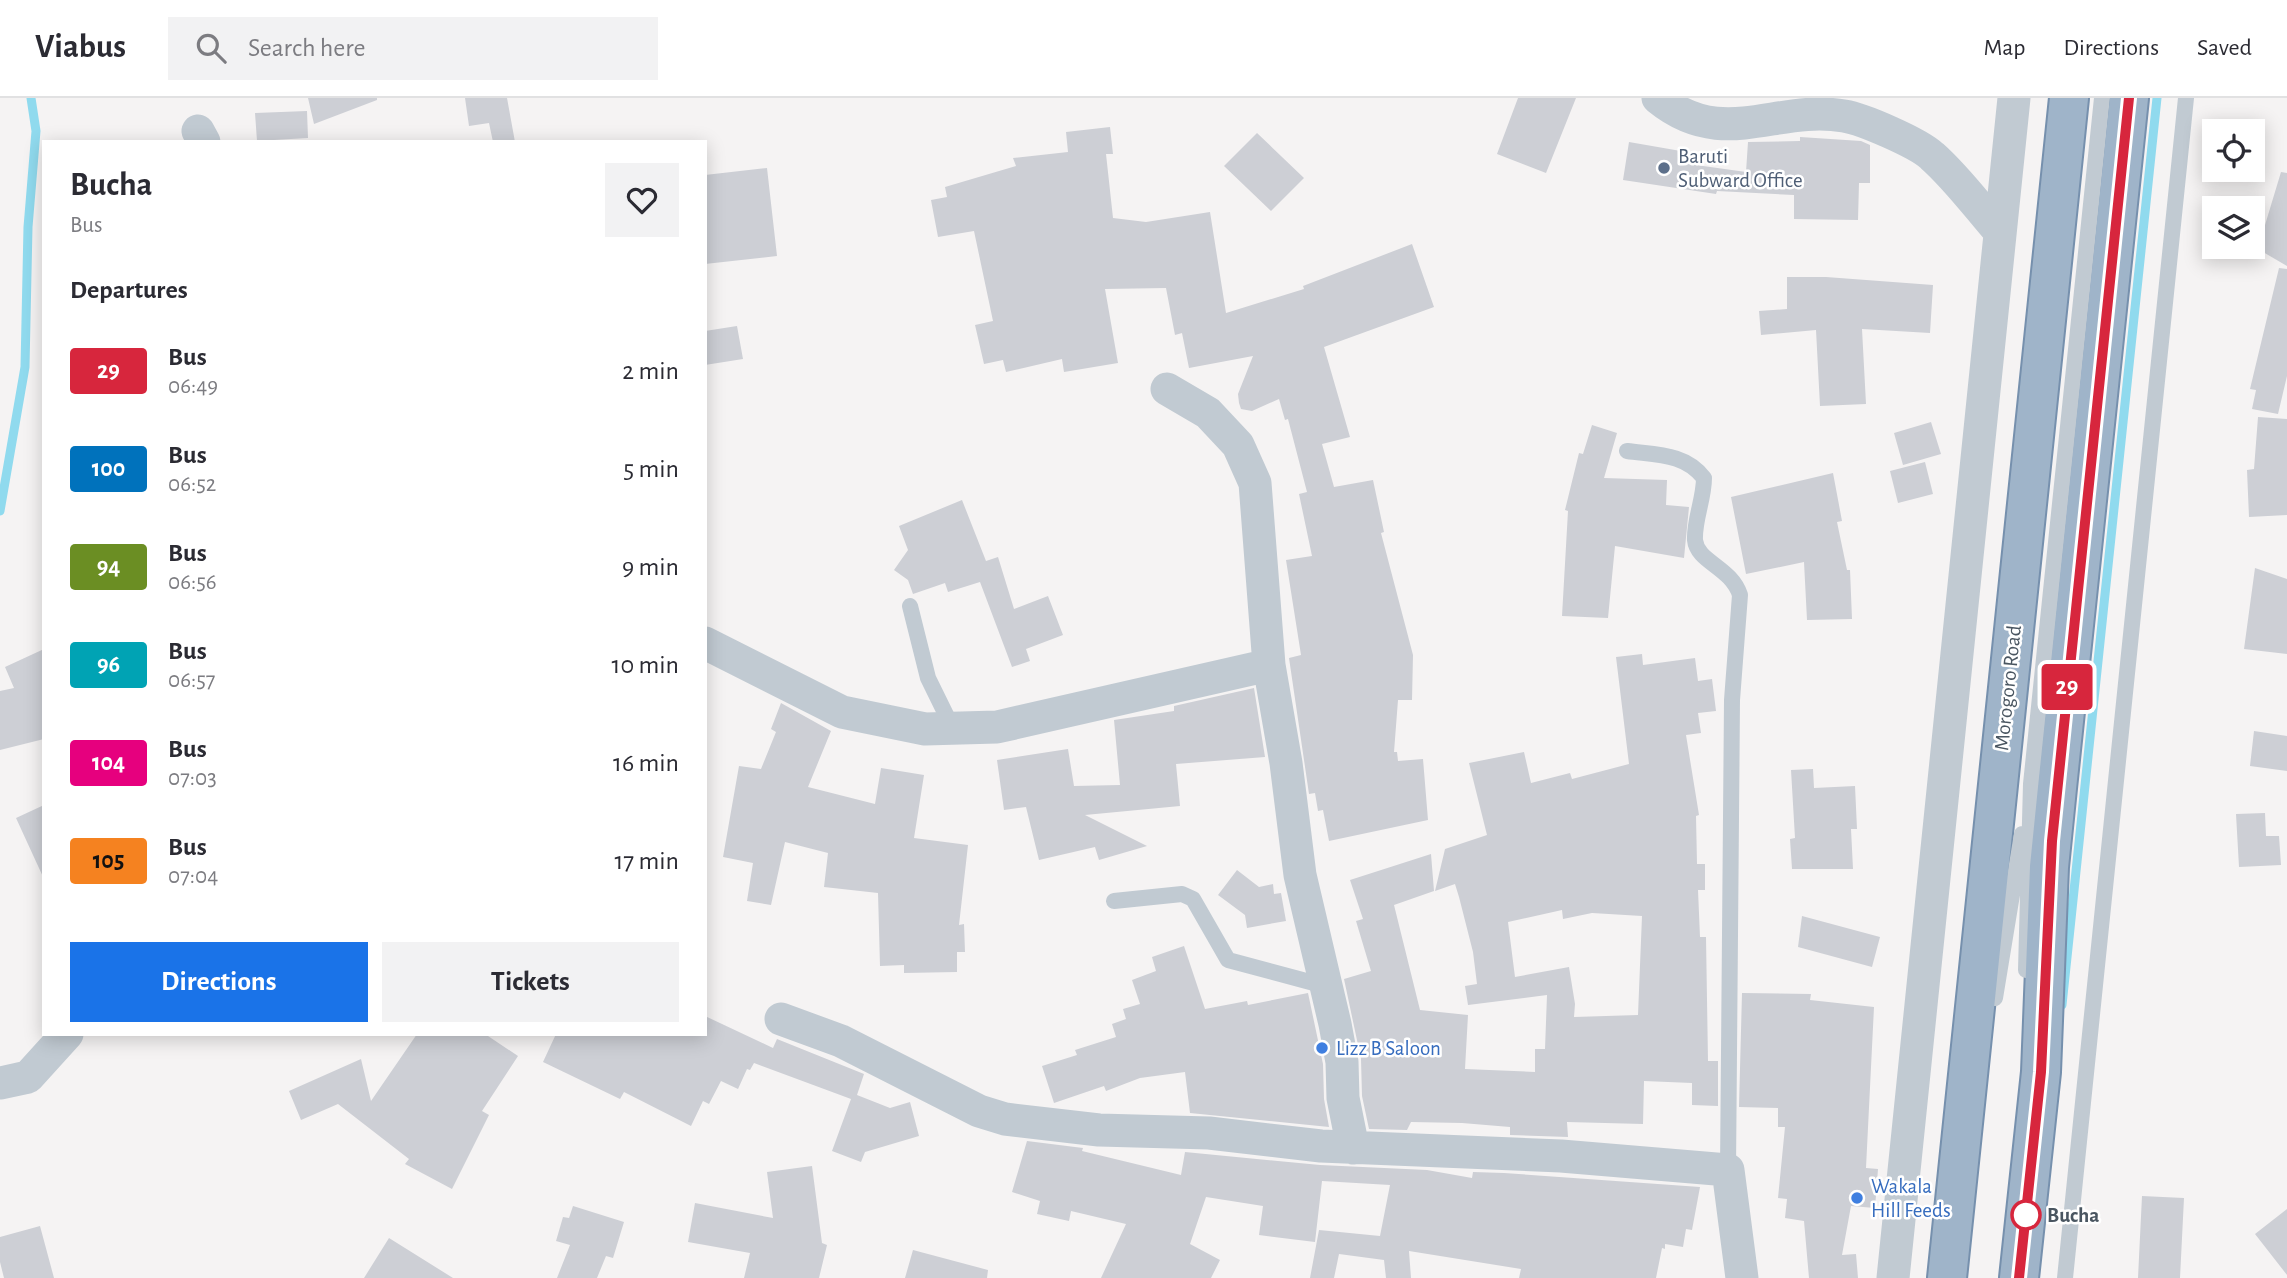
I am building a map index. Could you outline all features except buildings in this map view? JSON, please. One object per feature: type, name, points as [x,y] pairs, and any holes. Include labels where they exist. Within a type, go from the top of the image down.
[{"type":"highway","name":"Morogoro Road","points":[[1947,1278],[2069,98]]},
{"type":"highway","points":[[2008,1273],[2041,1072],[2053,828],[2129,98]]},
{"type":"street","points":[[1658,98],[1668,106],[1709,125],[1816,116],[1843,116],[1864,122],[1931,154],[2000,232]]},
{"type":"street","points":[[1893,1278],[2014,98]]},
{"type":"street","points":[[1167,389],[1208,413],[1238,445],[1255,483],[1269,665],[1286,763],[1300,876],[1342,1062],[1343,1098],[1353,1148]]},
{"type":"street","points":[[707,644],[842,712],[925,729],[997,727],[1269,665]]},
{"type":"street","points":[[781,1019],[841,1041],[979,1111],[1005,1119],[1099,1130],[1209,1133],[1353,1148],[1561,1156],[1728,1170],[1742,1278]]},
{"type":"street","points":[[0,1083],[28,1077],[65,1036]]},
{"type":"lane","name":"Morogoro Road","points":[[2025,989],[2031,783],[2102,98]]},
{"type":"lane","points":[[2065,1278],[2186,98]]},
{"type":"lane","points":[[1627,451],[1678,457],[1695,466],[1704,478],[1695,540],[1699,551],[1736,582],[1740,595],[1732,700],[1728,1170]]},
{"type":"lane","points":[[910,606],[928,678],[953,729]]},
{"type":"lane","name":"Morogoro Road","points":[[1992,1020],[2002,943],[2031,783]]},
{"type":"lane","points":[[1114,901],[1182,894],[1193,899],[1228,960],[1325,986]]},
{"type":"lane","points":[[1963,1278],[1987,1058]]},
{"type":"waterway","points":[[0,511],[25,367],[28,227],[36,131],[31,98]]},
{"type":"waterway","points":[[2062,1005],[2157,98]]},
{"type":"bus line","name":"29","points":[[2019,1278],[2041,1072],[2049,867],[2129,98]]},
{"type":"place","name":"Baruti Subward Office","points":[[1664,168]]},
{"type":"place","name":"Lizz B Saloon","points":[[1322,1048]]},
{"type":"place","name":"Wakala Hill Feeds","points":[[1857,1198]]},
{"type":"place","name":"Bucha","points":[[2026,1215]]}]
